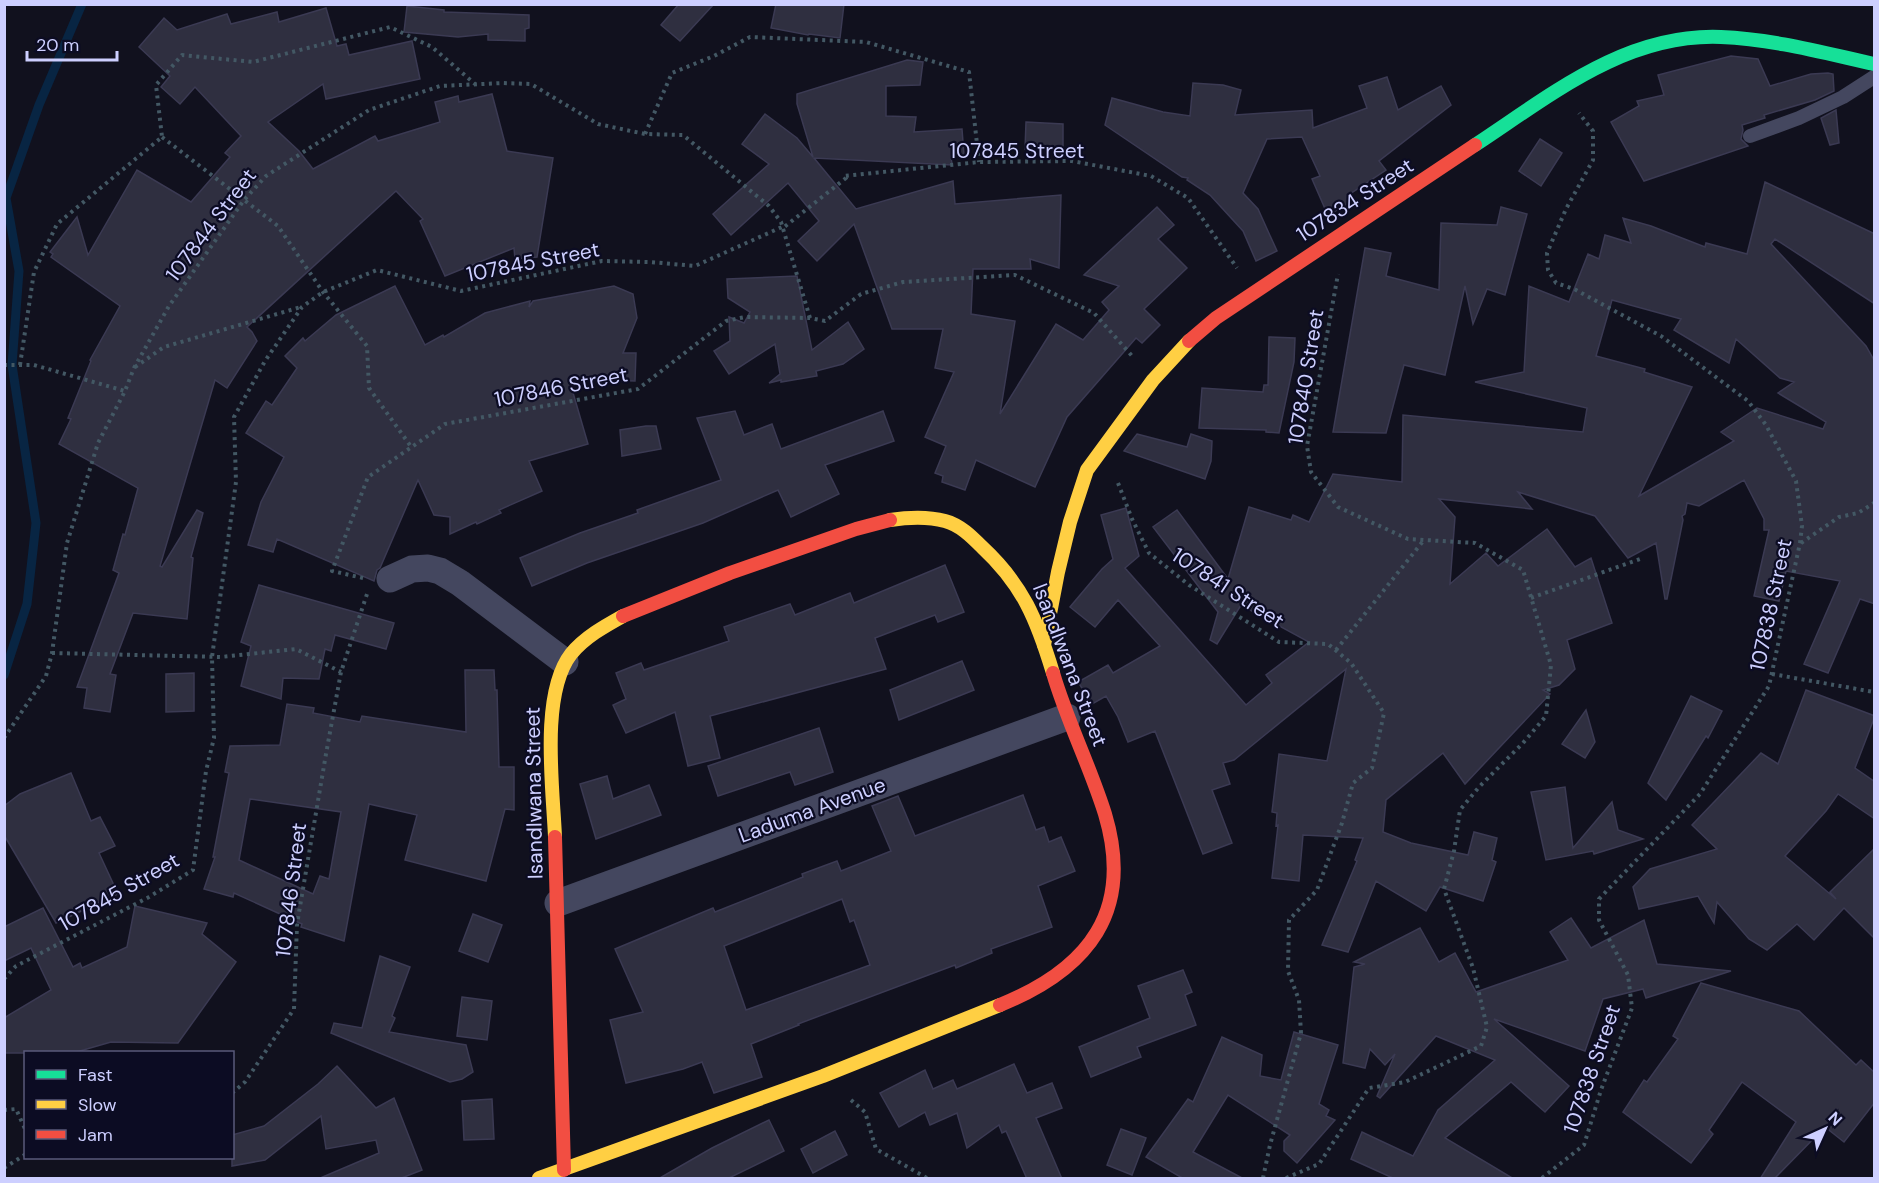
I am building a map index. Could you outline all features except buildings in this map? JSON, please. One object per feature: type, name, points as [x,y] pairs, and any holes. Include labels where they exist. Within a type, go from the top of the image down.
[{"type":"street","name":"107834 Street","points":[[1044,645],[1070,522],[1087,470],[1153,380],[1188,342],[1216,318],[1560,89],[1588,71],[1629,51],[1651,44],[1705,35],[1731,36],[1875,64]]},
{"type":"street","name":"Isandlwana Street","points":[[539,1179],[564,1170],[823,1076],[1007,1002],[1063,972],[1089,947],[1100,930],[1113,889],[1112,837],[1103,803],[1067,717],[1030,608],[1018,586],[1002,566],[968,532],[948,522],[912,517],[884,522],[725,574],[624,615],[600,628],[565,662],[554,695],[550,738],[558,903],[564,1170]]},
{"type":"street","points":[[376,583],[412,569],[428,568],[440,571],[460,583],[565,662]]},
{"type":"street","name":"Laduma Avenue","points":[[558,903],[1067,717]]},
{"type":"lane","points":[[1750,136],[1799,118],[1843,97],[1875,77]]},
{"type":"path","points":[[412,448],[369,388],[367,346],[323,292],[278,226],[162,137],[156,85],[182,56],[253,62],[390,27],[432,47],[475,84]]},
{"type":"path","points":[[810,318],[781,222],[769,206],[683,135],[645,134],[672,73],[714,56],[750,37],[866,42],[969,72],[979,162]]},
{"type":"path","name":"107844 Street","points":[[4,738],[46,676],[52,653],[67,543],[98,442],[125,391],[134,368],[169,306],[244,200],[266,176],[369,110],[440,86],[531,84],[598,124],[645,134]]},
{"type":"path","name":"107838 Street","points":[[1542,1179],[1584,1145],[1601,1090],[1632,1008],[1628,975],[1599,920],[1599,899],[1700,794],[1769,686],[1802,526],[1796,482],[1766,425],[1748,401],[1661,336],[1574,289],[1556,283],[1548,270],[1547,253],[1566,209],[1593,160],[1593,131],[1560,89]]},
{"type":"path","points":[[20,364],[34,272],[57,224],[162,137]]},
{"type":"path","name":"107845 Street","points":[[134,368],[164,347],[302,307],[323,292],[377,270],[461,291],[602,261],[695,266],[783,228],[846,178],[844,176],[979,162],[1072,161],[1151,176],[1188,198],[1254,294]]},
{"type":"path","name":"107840 Street","points":[[1286,1179],[1319,1164],[1369,1088],[1405,1082],[1481,1046],[1487,1027],[1473,968],[1444,889],[1454,851],[1460,810],[1546,716],[1551,665],[1523,570],[1475,543],[1408,539],[1338,507],[1311,472],[1307,446],[1346,231]]},
{"type":"path","name":"107846 Street","points":[[234,1091],[245,1083],[294,1009],[297,924],[341,672],[376,583],[332,571],[368,477],[445,424],[638,389],[726,321],[745,317],[810,318],[825,321],[861,294],[903,282],[1015,275],[1094,313],[1153,380]]},
{"type":"path","name":"107845 Street","points":[[4,979],[16,966],[149,897],[193,870],[206,771],[214,738],[212,657],[236,482],[234,417],[265,361],[302,307]]},
{"type":"path","points":[[4,365],[34,365],[125,391]]},
{"type":"path","name":"107841 Street","points":[[1103,446],[1132,519],[1149,553],[1189,585],[1279,642],[1328,644],[1336,650]]},
{"type":"path","points":[[1800,543],[1839,517],[1858,513],[1875,503]]},
{"type":"path","points":[[1263,1179],[1301,1033],[1299,1000],[1288,971],[1289,920],[1317,890],[1342,823],[1353,783],[1372,768],[1384,713],[1351,663],[1336,650],[1425,540]]},
{"type":"path","points":[[1531,598],[1640,559]]},
{"type":"path","points":[[52,653],[212,657],[296,649],[341,672]]},
{"type":"path","points":[[1772,674],[1875,692]]},
{"type":"path","points":[[823,1076],[865,1112],[876,1149],[927,1179]]},
{"type":"path","points":[[4,1110],[16,1109],[24,1127]]},
{"type":"path","points":[[4,1168],[24,1155]]},
{"type":"waterway","points":[[4,675],[27,604],[36,523],[12,365],[19,271],[6,198],[39,105],[82,4]]},
{"type":"traffic: fast","points":[[1475,145],[1532,106],[1591,71],[1621,56],[1653,45],[1686,38],[1740,38],[1798,47],[1874,64]]},
{"type":"traffic: slow","points":[[1044,645],[1070,522],[1087,470],[1153,380],[1189,341]]},
{"type":"traffic: slow","points":[[890,520],[938,519],[956,525],[974,539],[1008,575],[1027,604],[1041,636],[1053,673]]},
{"type":"traffic: slow","points":[[555,837],[551,742],[555,693],[561,671],[571,654],[582,642],[623,616]]},
{"type":"traffic: slow","points":[[539,1178],[823,1076],[1000,1005]]},
{"type":"traffic: jam","points":[[1189,341],[1216,318],[1475,145]]},
{"type":"traffic: jam","points":[[623,616],[730,573],[856,529],[890,520]]},
{"type":"traffic: jam","points":[[1000,1005],[1058,974],[1080,954],[1097,932],[1108,908],[1113,880],[1112,849],[1105,814],[1053,673]]},
{"type":"traffic: jam","points":[[555,837],[564,1170]]}]
